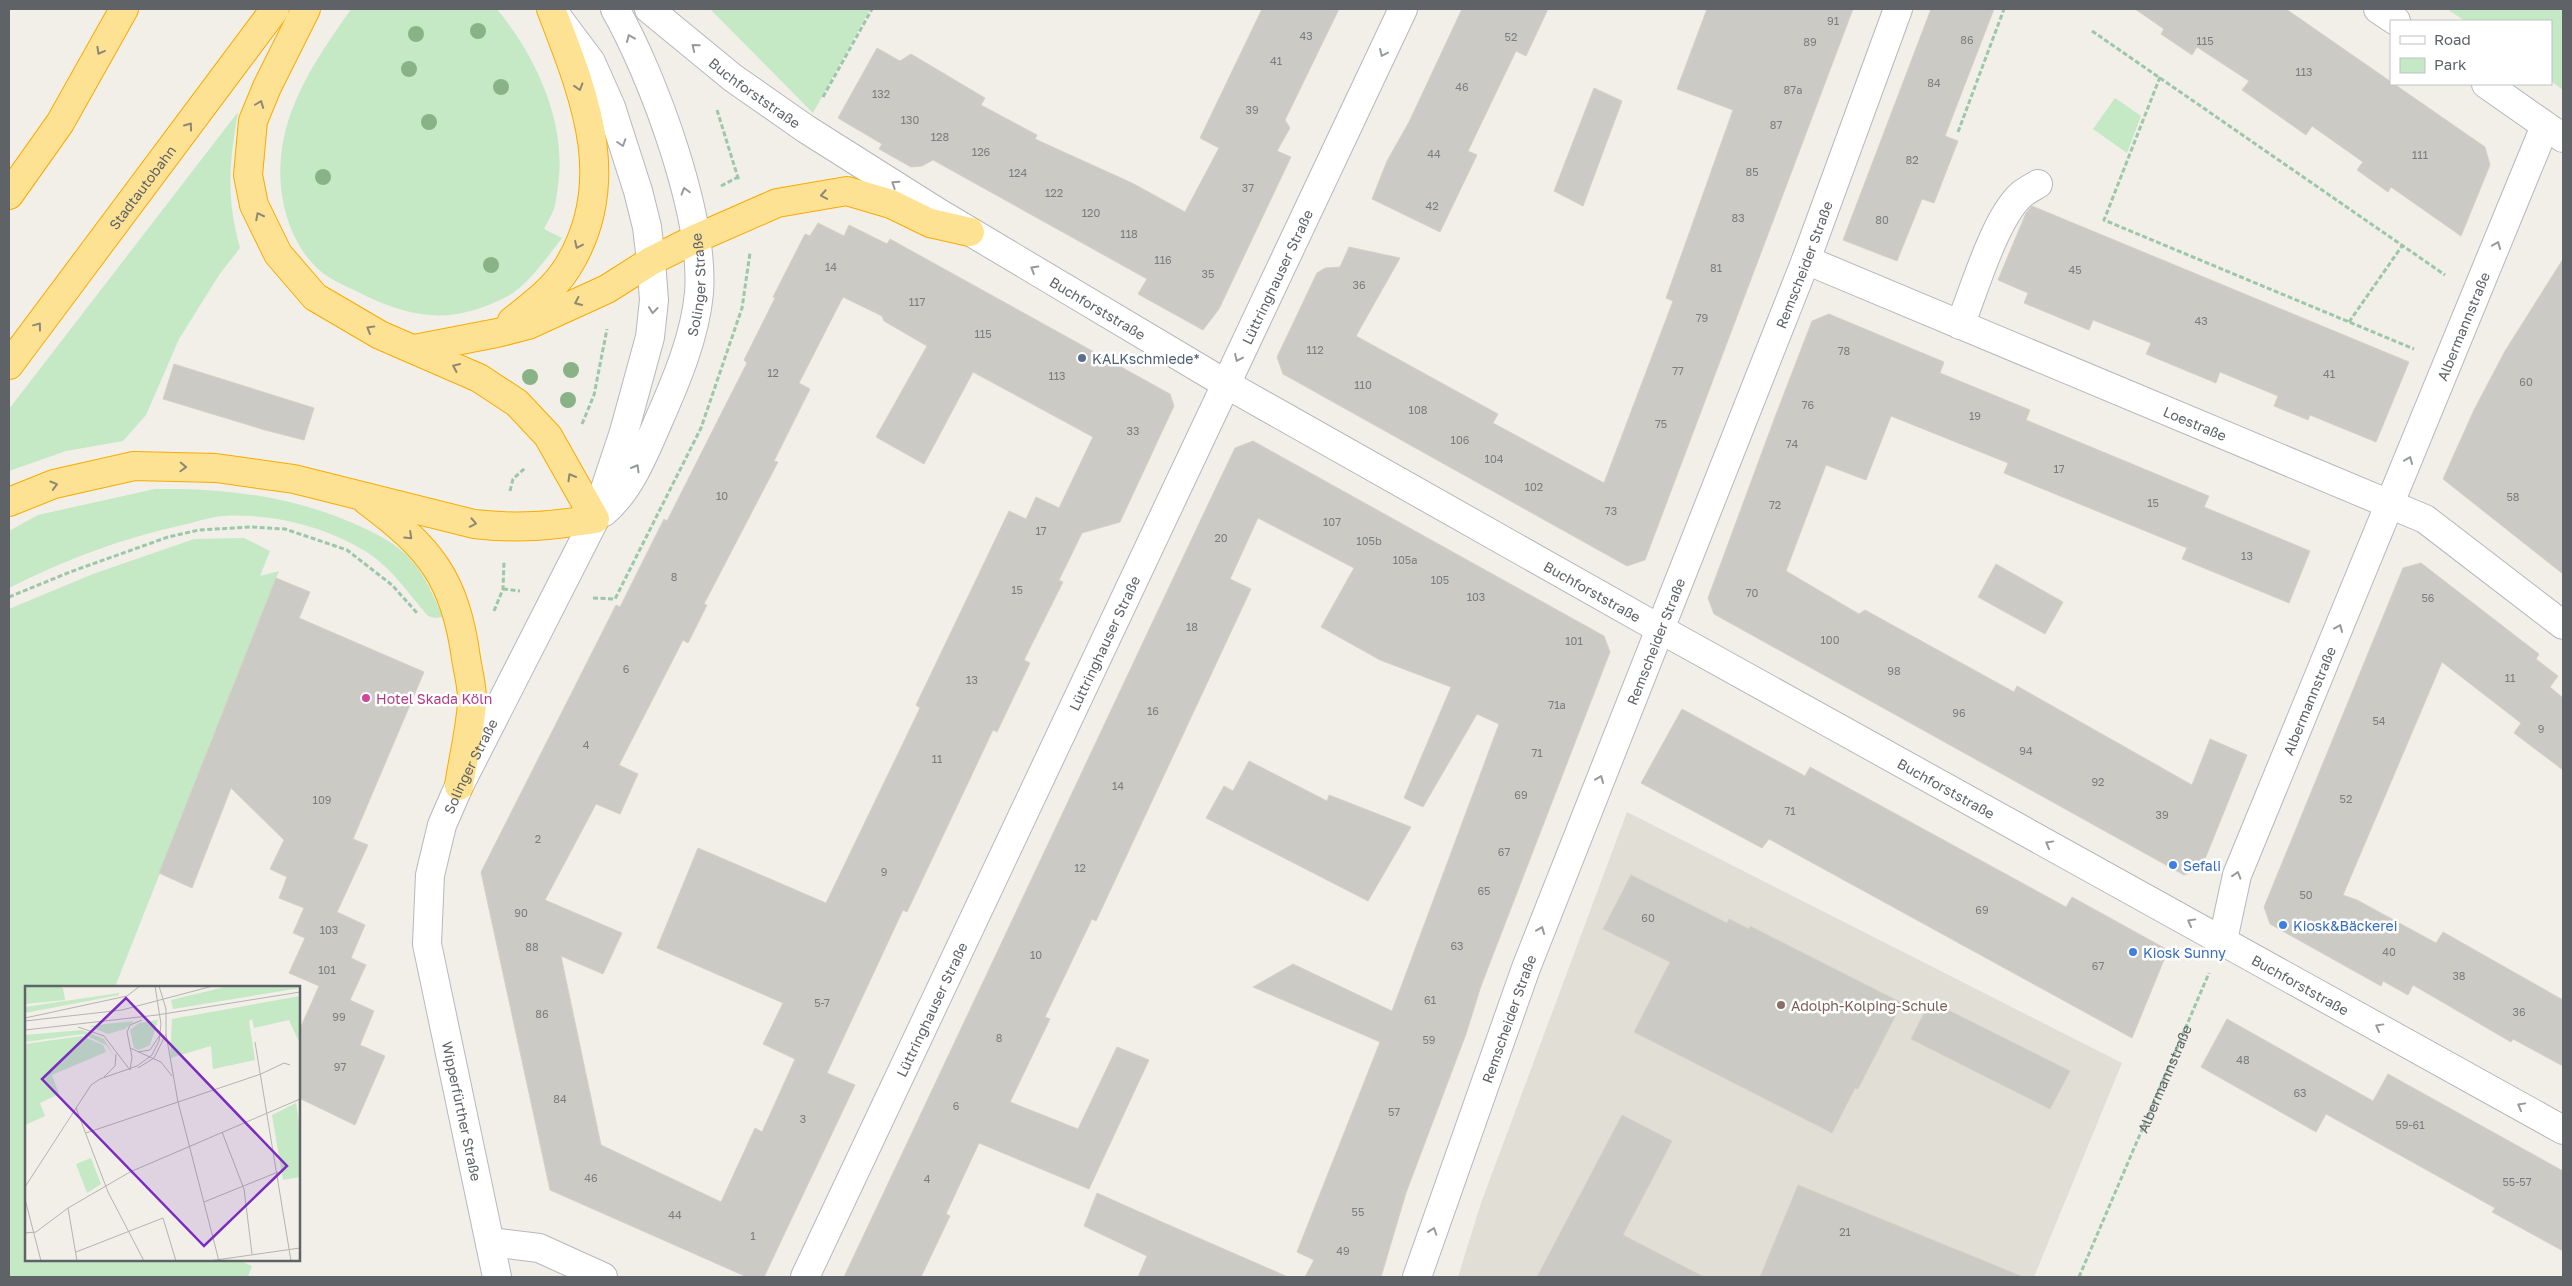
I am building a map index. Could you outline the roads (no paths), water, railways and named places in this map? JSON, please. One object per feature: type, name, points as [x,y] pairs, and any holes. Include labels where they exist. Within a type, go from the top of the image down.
[{"type":"highway","points":[[9,195],[60,123],[124,9]]},
{"type":"highway","name":"Stadtautobahn","points":[[9,365],[275,9]]},
{"type":"highway","points":[[9,502],[54,484],[134,466],[216,468],[294,479],[447,518],[490,526],[540,527],[595,519],[548,436],[517,403],[479,378],[414,348],[380,335],[315,297],[278,254],[254,205],[248,175],[254,121],[267,87],[306,9]]},
{"type":"highway","points":[[496,334],[542,297],[566,269],[580,242],[594,202],[595,167],[590,124],[577,80],[551,9]]},
{"type":"highway","points":[[414,348],[496,334],[528,325],[606,289],[651,261],[695,239],[777,203],[846,191],[891,204],[930,223],[970,232]]},
{"type":"highway","points":[[358,494],[391,519],[427,552],[451,594],[462,630],[472,702],[459,786]]},
{"type":"street","name":"Solinger Straße","points":[[428,944],[430,875],[442,825],[459,786],[595,519],[624,432],[650,337],[654,300],[651,261],[647,227],[638,191],[611,107],[591,62],[551,9]]},
{"type":"street","name":"Solinger Straße","points":[[595,519],[608,508],[630,478],[676,382],[694,323],[699,292],[695,239],[689,203],[670,138],[626,27],[615,9]]},
{"type":"street","name":"Buchforststraße","points":[[649,9],[733,78],[806,129],[970,232],[1226,384],[1660,629],[2563,1130]]},
{"type":"street","name":"Lüttringhauser Straße","points":[[805,1277],[1404,9]]},
{"type":"street","name":"Remscheider Straße","points":[[1417,1277],[1526,968],[1806,260],[1898,9]]},
{"type":"street","points":[[2378,9],[2394,20]]},
{"type":"street","points":[[2487,85],[2554,132]]},
{"type":"street","name":"Albermannstraße","points":[[2223,940],[2237,875],[2476,296],[2554,132]]},
{"type":"street","points":[[1960,325],[1995,236],[2005,216],[2021,195],[2038,184]]},
{"type":"street","name":"Loestraße","points":[[1806,260],[2425,519],[2563,625]]},
{"type":"street","name":"Wipperfürther Straße","points":[[428,944],[497,1277]]},
{"type":"street","points":[[490,1242],[539,1248],[603,1277]]},
{"type":"place","name":"KALKschmiede*","points":[[1082,358]]},
{"type":"place","name":"Hotel Skada Köln","points":[[366,698]]},
{"type":"place","name":"Sefali","points":[[2173,865]]},
{"type":"place","name":"Kiosk&Bäckerei","points":[[2283,925]]},
{"type":"place","name":"Kiosk Sunny","points":[[2133,952]]},
{"type":"place","name":"Adolph-Kolping-Schule","points":[[1781,1005]]}]
